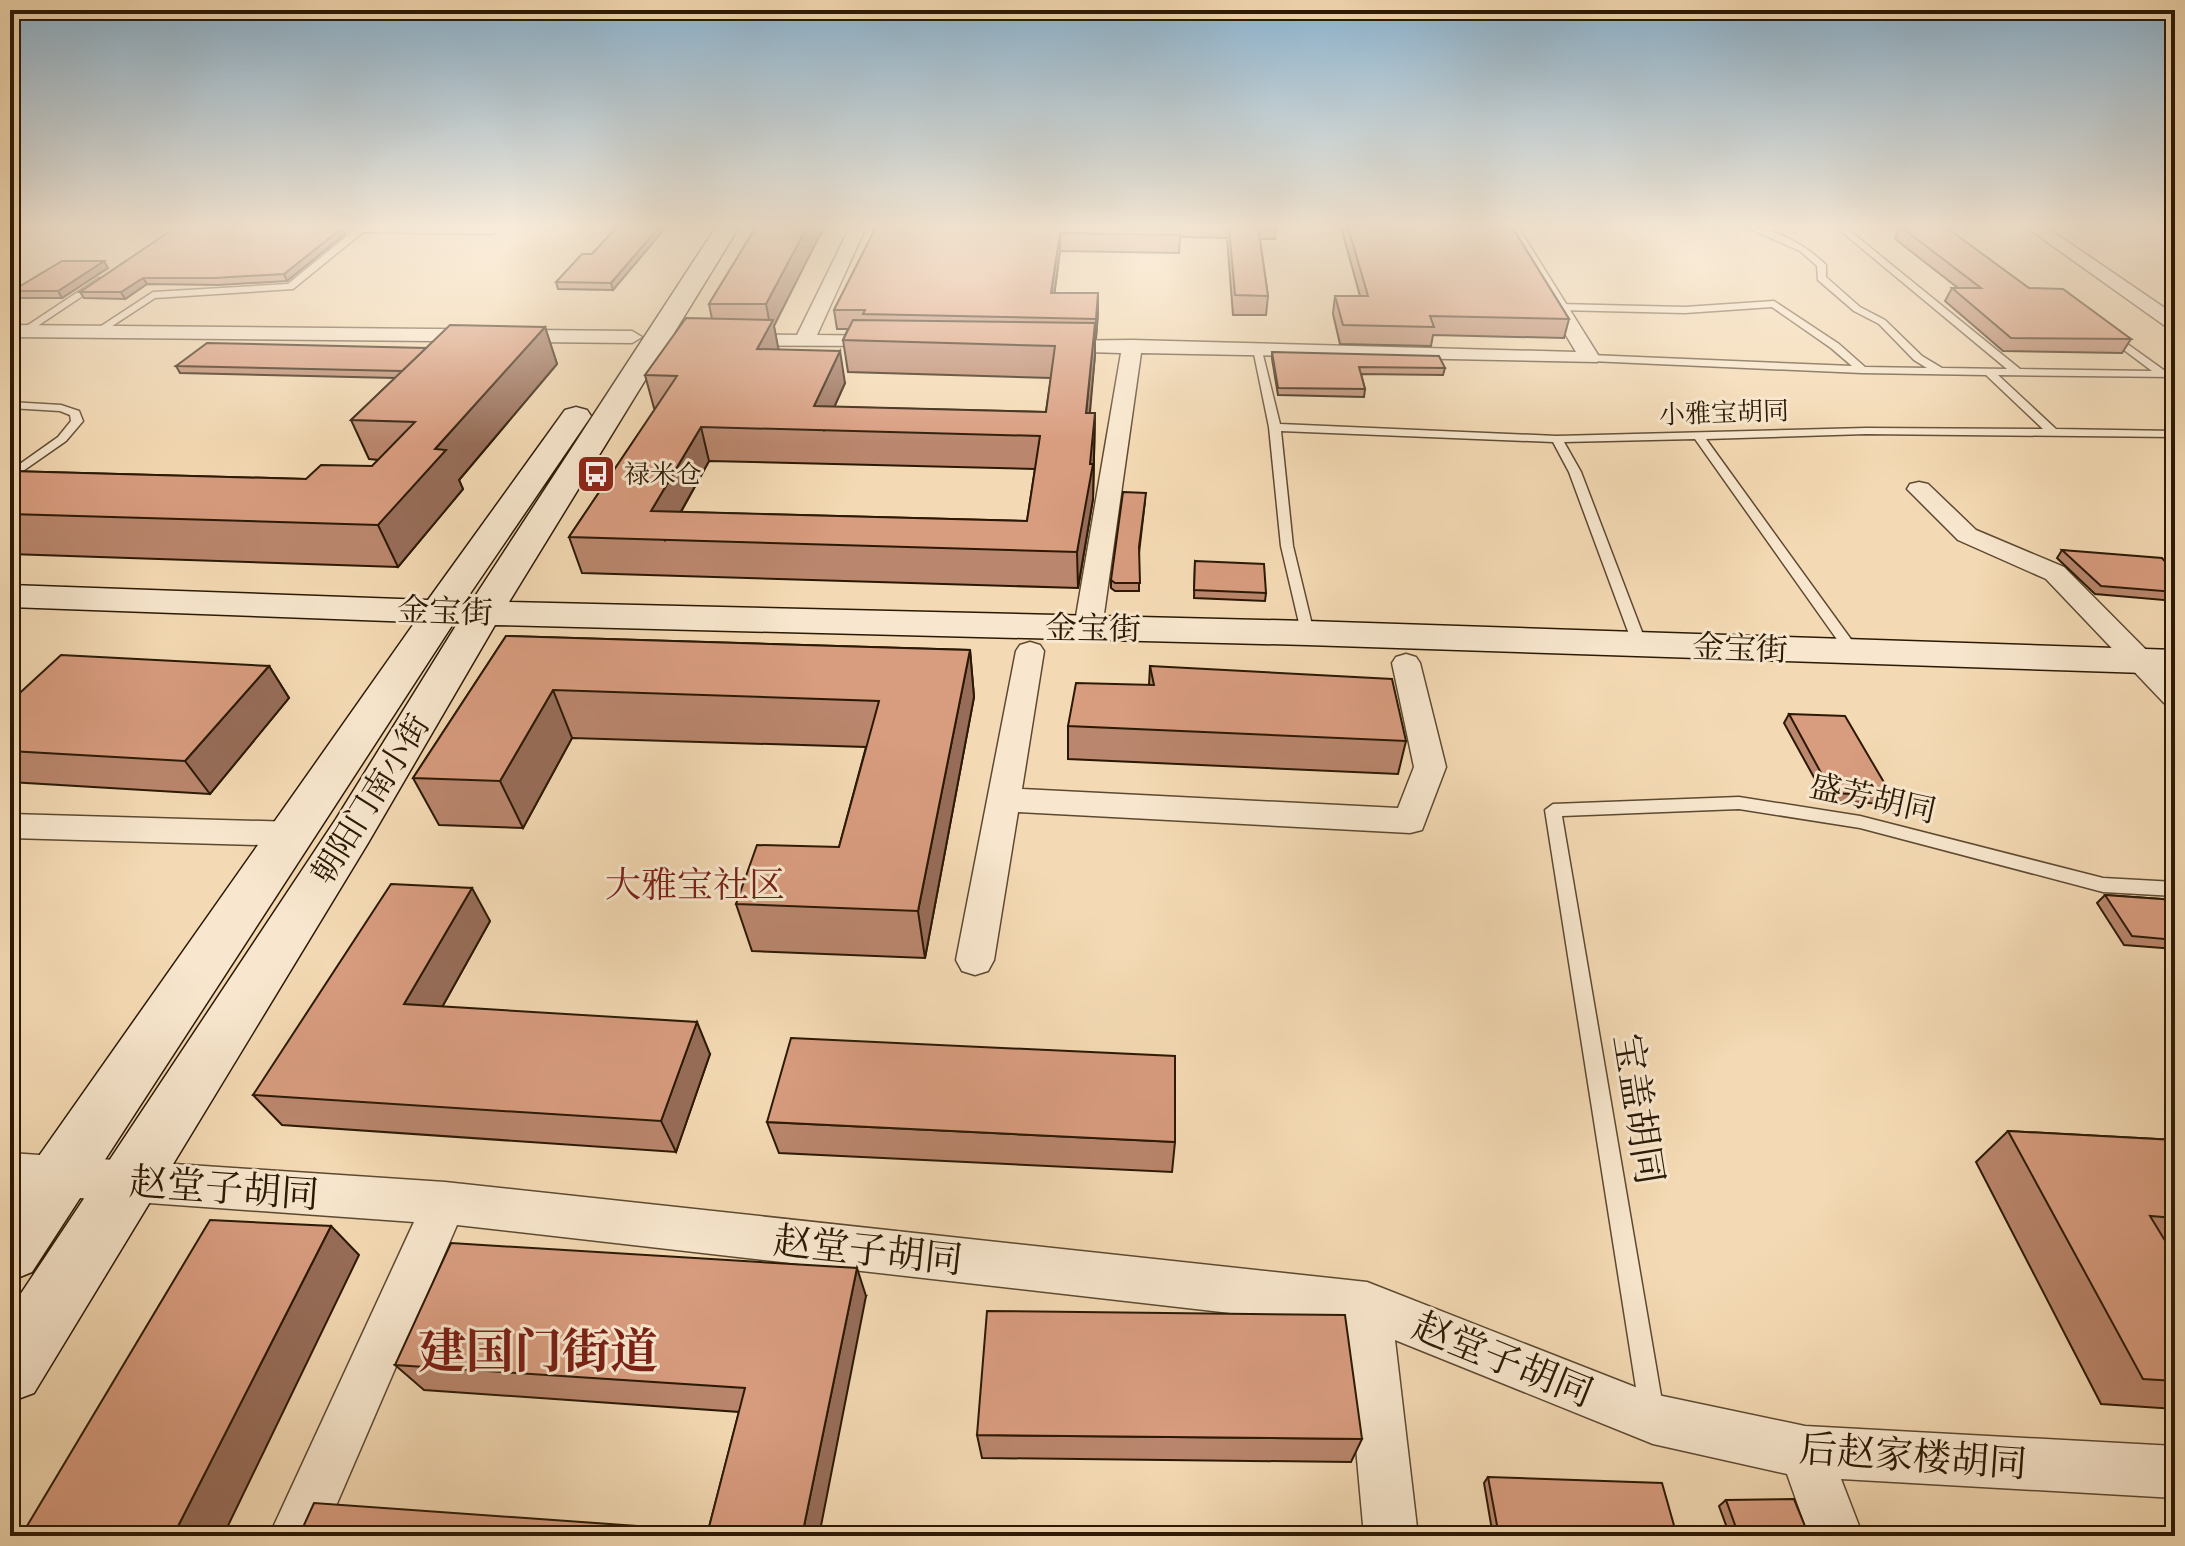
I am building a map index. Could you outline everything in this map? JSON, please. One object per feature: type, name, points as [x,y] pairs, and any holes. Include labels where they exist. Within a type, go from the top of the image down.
[{"type":"main road","name":"朝阳门南小街","points":[[10,1369],[352,831],[456,623],[644,338],[664,299]]},
{"type":"main road","name":"朝阳门南小街","points":[[10,1250],[294,834],[456,623],[644,338],[673,299]]},
{"type":"main road","name":"金宝街","points":[[10,596],[456,623],[1030,651],[1406,663],[2167,678]]},
{"type":"main road","name":"金宝街","points":[[10,620],[1088,628],[1307,633],[1853,652],[2167,678]]},
{"type":"street","points":[[804,341],[824,299]]},
{"type":"street","points":[[1553,299],[1590,358]]},
{"type":"street","points":[[2138,299],[2175,324]]},
{"type":"street","points":[[2146,305],[2175,305]]},
{"type":"street","points":[[17,331],[913,343]]},
{"type":"street","points":[[1038,345],[1590,358]]},
{"type":"street","points":[[1088,628],[1132,346]]},
{"type":"street","points":[[1919,489],[1967,535],[2055,573],[2167,678]]},
{"type":"street","points":[[975,960],[1030,651]]},
{"type":"street","points":[[1003,800],[1410,821],[1430,767],[1406,663]]},
{"type":"street","points":[[10,826],[294,834]]},
{"type":"street","name":"赵堂子胡同","points":[[10,1173],[62,1174],[127,1182],[445,1203],[1367,1305],[1653,1419]]},
{"type":"street","points":[[296,1536],[445,1203]]},
{"type":"street","points":[[1367,1305],[1391,1536]]},
{"type":"street","name":"后赵家楼胡同","points":[[1653,1419],[1805,1452],[2175,1472]]},
{"type":"street","points":[[1805,1452],[1836,1536]]},
{"type":"lane","points":[[17,331],[68,299]]},
{"type":"lane","points":[[97,332],[147,299]]},
{"type":"lane","points":[[1846,299],[1882,322],[1918,358],[1941,372]]},
{"type":"lane","points":[[1928,299],[2019,373]]},
{"type":"lane","points":[[1558,307],[1685,310],[1774,304],[1835,346],[1862,370]]},
{"type":"lane","points":[[2100,328],[2169,374]]},
{"type":"lane","points":[[1257,351],[1275,427],[1287,546],[1307,633]]},
{"type":"lane","points":[[1590,358],[1862,370],[2169,374]]},
{"type":"lane","points":[[1990,373],[2053,433]]},
{"type":"lane","points":[[10,405],[61,408],[75,413],[77,421],[62,439],[10,476]]},
{"type":"lane","name":"小雅宝胡同","points":[[1275,427],[1557,439],[1697,434],[2175,434]]},
{"type":"lane","points":[[1697,434],[1853,652]]},
{"type":"lane","points":[[1557,439],[1575,472],[1640,645]]},
{"type":"lane","name":"盛芳胡同","points":[[1553,810],[1739,803],[1860,822],[2103,885],[2175,889]]},
{"type":"lane","name":"宝盖胡同","points":[[1553,810],[1653,1419]]},
{"type":"building","points":[[712,299],[769,299],[766,304],[709,304]]},
{"type":"building","points":[[839,299],[1098,299],[1096,319],[863,314],[865,310],[834,310]]},
{"type":"building","points":[[1336,299],[1557,299],[1569,319],[1430,316],[1434,327],[1343,325]]},
{"type":"building","points":[[1965,299],[2077,299],[2131,339],[2011,338]]},
{"type":"building","points":[[686,318],[773,320],[757,349],[840,351],[814,406],[1046,412],[1055,346],[843,340],[853,320],[1095,323],[1086,413],[1095,413],[1090,464],[1093,464],[1077,552],[569,537],[677,376],[645,375]],"holes":[[[701,427],[1040,436],[1027,521],[651,511]]]},
{"type":"building","points":[[450,325],[545,327],[435,449],[446,450],[378,525],[10,514],[10,471],[306,479],[321,465],[372,466],[415,422],[351,420]]},
{"type":"building","points":[[207,343],[426,348],[402,371],[176,366]]},
{"type":"building","points":[[1272,352],[1439,356],[1445,368],[1359,367],[1365,389],[1278,388]]},
{"type":"building","points":[[1123,492],[1146,493],[1139,547],[1140,583],[1115,583],[1111,580]]},
{"type":"building","points":[[2062,550],[2162,558],[2175,573],[2175,592],[2101,586]]},
{"type":"building","points":[[1195,561],[1264,564],[1266,593],[1194,590]]},
{"type":"building","points":[[506,636],[970,650],[918,911],[736,904],[757,845],[839,847],[879,701],[553,690],[500,781],[413,778]]},
{"type":"building","points":[[61,655],[269,666],[185,761],[10,751],[10,702]]},
{"type":"building","points":[[1150,666],[1392,679],[1406,741],[1068,726],[1076,683],[1154,685]]},
{"type":"building","points":[[1789,714],[1845,716],[1892,796],[1832,793]]},
{"type":"building","points":[[391,884],[472,888],[404,1004],[697,1022],[661,1121],[253,1095]]},
{"type":"building","points":[[2105,895],[2175,900],[2175,940],[2132,936]]},
{"type":"building","points":[[791,1038],[1175,1056],[1175,1142],[767,1122]]},
{"type":"building","points":[[2008,1131],[2175,1140],[2175,1218],[2150,1216],[2175,1257],[2175,1381],[2143,1379]]},
{"type":"building","points":[[210,1220],[331,1226],[173,1536],[21,1536]]},
{"type":"building","points":[[451,1243],[857,1268],[802,1536],[299,1536],[314,1503],[708,1531],[745,1388],[395,1365]]},
{"type":"building","points":[[987,1311],[1345,1315],[1362,1439],[977,1435]]},
{"type":"building","points":[[1488,1477],[1662,1483],[1677,1536],[1499,1536]]},
{"type":"building","points":[[1794,1499],[1809,1536],[1739,1536],[1726,1500]]},
{"type":"place","name":"禄米仓","points":[[596,474]]},
{"type":"district","name":"大雅宝社区","points":[[695,884]]},
{"type":"district","name":"建国门街道","points":[[538,1352]]}]
